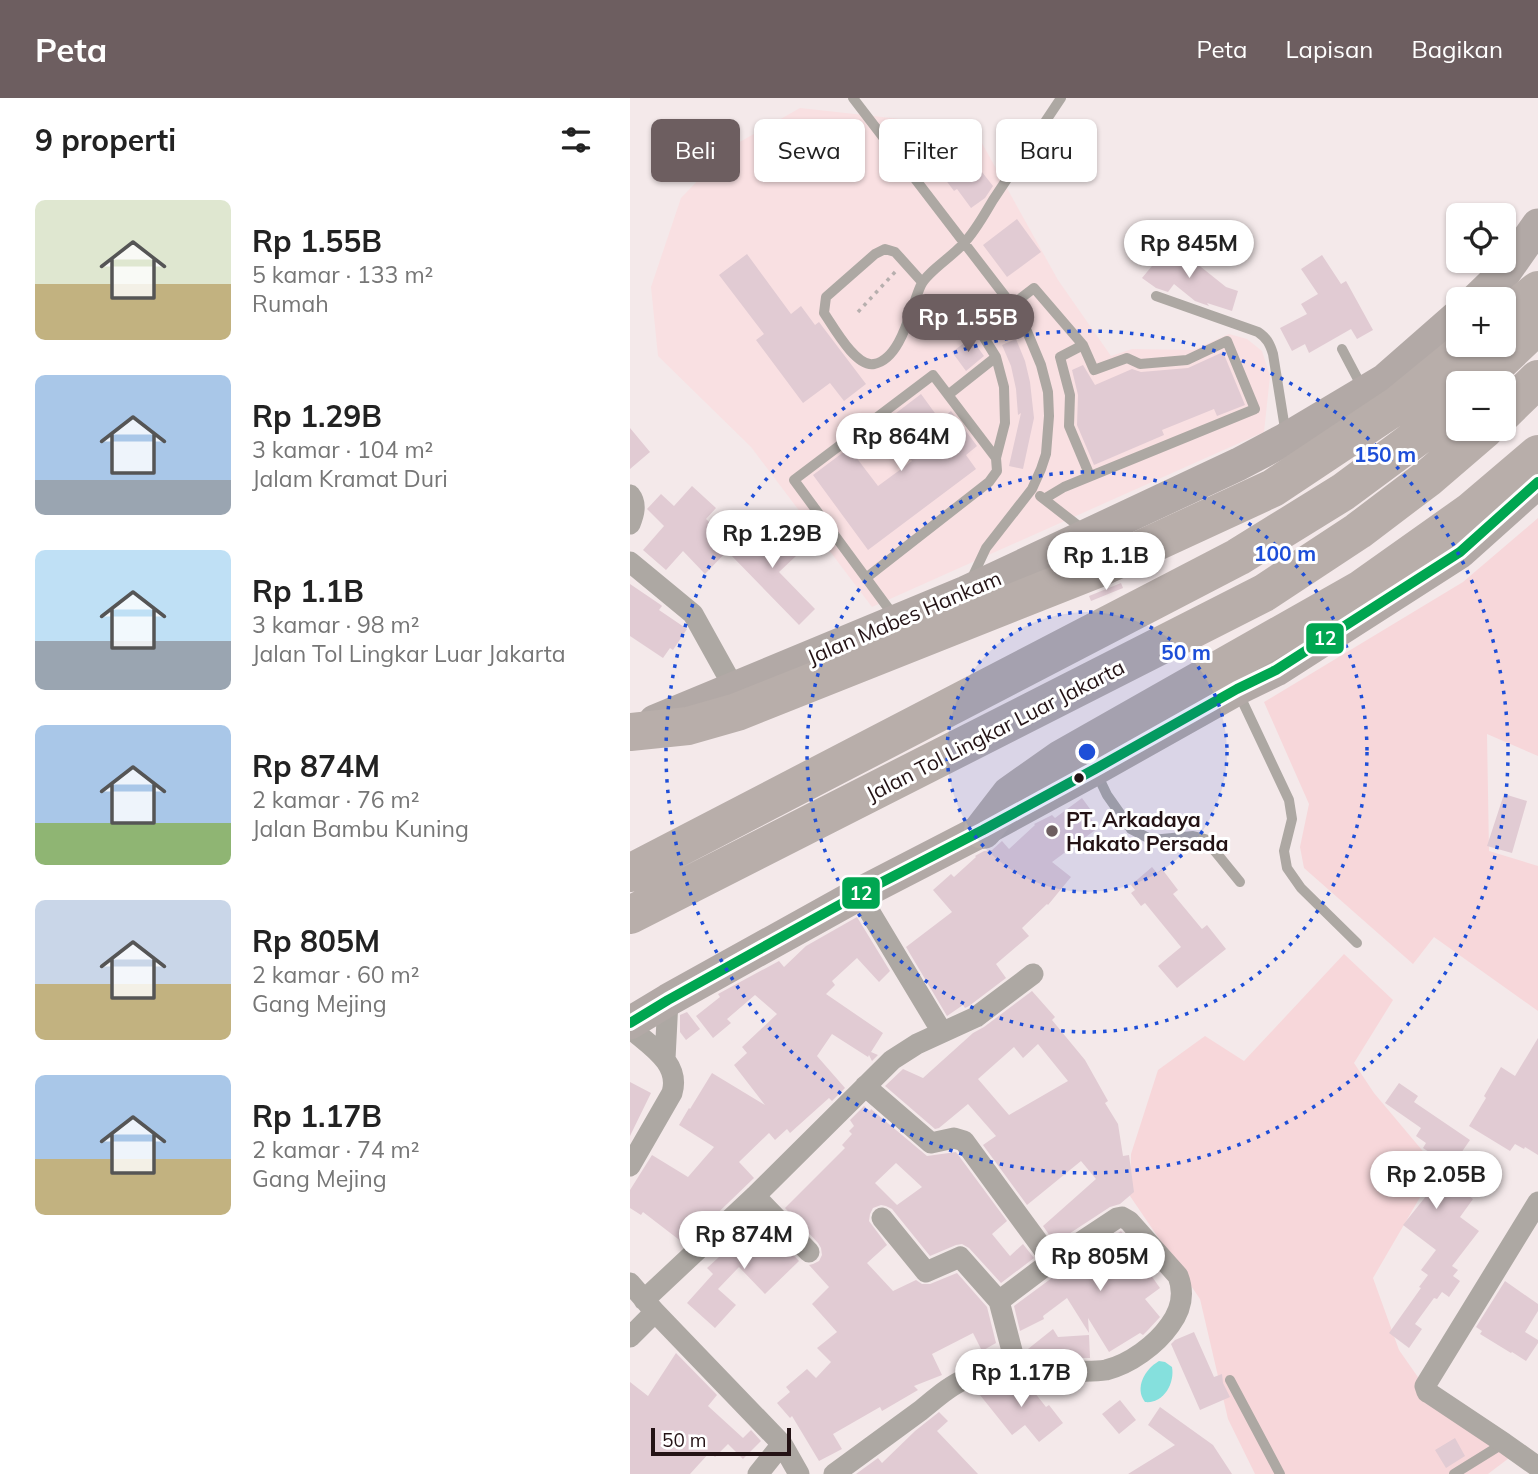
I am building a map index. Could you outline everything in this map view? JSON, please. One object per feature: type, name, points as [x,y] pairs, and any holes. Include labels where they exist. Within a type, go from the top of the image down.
[{"type":"highway","points":[[1516,308],[1538,290]]},
{"type":"highway","points":[[1490,371],[1538,325]]},
{"type":"highway","points":[[630,732],[688,726],[737,712],[1102,567],[1273,488],[1399,404],[1456,357]]},
{"type":"highway","points":[[1516,400],[1538,379]]},
{"type":"highway","name":"Jalan Tol Lingkar Luar Jakarta","points":[[630,873],[1238,557],[1343,492],[1420,435],[1446,412]]},
{"type":"highway","name":"Jalan Tol Lingkar Luar Jakarta","points":[[630,915],[1264,593],[1358,531],[1428,478],[1471,441]]},
{"type":"highway","points":[[983,830],[1010,795],[1060,759],[1361,589],[1471,511],[1538,454]]},
{"type":"main road","points":[[1489,287],[1505,272],[1538,225]]},
{"type":"main road","name":"Jalan Mabes Hankam","points":[[630,732],[966,592],[1238,464],[1366,393],[1385,380],[1446,327]]},
{"type":"main road","points":[[630,1025],[668,1000],[859,894],[983,830],[1276,670],[1460,552],[1538,482]]},
{"type":"street","points":[[630,495],[635,507],[630,524]]},
{"type":"street","points":[[630,562],[693,614],[732,688]]},
{"type":"street","points":[[859,894],[942,1032]]},
{"type":"street","points":[[630,1337],[649,1306],[865,1086],[904,1052],[976,1017],[1033,974]]},
{"type":"street","points":[[665,1059],[668,1000]]},
{"type":"street","points":[[630,1025],[665,1059],[675,1084],[630,1166]]},
{"type":"street","points":[[865,1086],[931,1143],[954,1138],[964,1141],[1052,1261]]},
{"type":"street","points":[[755,1196],[809,1252]]},
{"type":"street","points":[[1538,1202],[1425,1386],[1429,1394],[1538,1467]]},
{"type":"street","points":[[834,1474],[967,1379],[1017,1370],[1091,1371],[1120,1365],[1151,1346],[1164,1333],[1179,1310],[1182,1286],[1178,1276],[1129,1221],[1122,1217],[1116,1218],[1052,1261],[999,1301]]},
{"type":"street","points":[[882,1218],[926,1272],[960,1257],[999,1301],[1017,1370]]},
{"type":"street","points":[[630,1283],[782,1444],[799,1474]]},
{"type":"street","points":[[758,1474],[782,1444]]},
{"type":"lane","points":[[853,98],[1021,317],[1034,345],[1048,392],[1049,416],[1045,454],[1032,489],[986,548],[966,592]]},
{"type":"lane","points":[[922,282],[895,252],[885,249],[867,260],[826,297],[824,313],[848,348],[864,363],[872,365],[891,353],[906,327],[922,282],[964,244],[1061,98]]},
{"type":"lane","points":[[866,578],[989,482],[997,471],[996,458],[1005,424],[1004,387],[996,358],[983,336],[1034,288],[1083,345],[1094,370],[1127,358],[1140,363],[1187,360],[1227,341],[1255,409],[1064,486],[1044,499]]},
{"type":"lane","points":[[1156,296],[1264,336],[1273,354],[1286,439]]},
{"type":"lane","points":[[1083,345],[1060,357],[1070,395],[1069,426],[1090,476]]},
{"type":"lane","points":[[1342,349],[1366,393]]},
{"type":"lane","points":[[948,395],[996,358]]},
{"type":"lane","points":[[898,621],[794,480],[933,375],[996,458]]},
{"type":"lane","points":[[1032,489],[1090,535]]},
{"type":"lane","points":[[1237,689],[1289,800],[1292,819],[1284,851],[1287,868],[1301,888],[1357,943]]},
{"type":"lane","points":[[1095,769],[1107,795],[1131,829],[1152,840],[1193,836],[1205,839],[1240,883]]},
{"type":"lane","points":[[1230,1381],[1280,1474]]},
{"type":"lane","points":[[1454,1474],[1504,1443]]},
{"type":"path","points":[[858,312],[905,262]]},
{"type":"shaded area","points":[[800,108],[900,119],[879,119],[879,182],[982,182],[982,143],[996,168],[996,182],[1004,182],[1058,280],[1111,356],[1132,349],[1193,350],[1229,334],[1247,339],[1262,351],[1270,376],[1264,432],[872,607],[751,447],[658,356],[651,287],[681,198],[696,182],[740,182],[740,142],[754,134],[754,182],[865,182],[865,119],[780,119]]},
{"type":"shaded area","points":[[1538,518],[1538,756],[1487,734],[1489,851],[1538,866],[1538,1011],[1434,937],[1413,964],[1304,868],[1300,847],[1309,804],[1264,702],[1463,582]]},
{"type":"shaded area","points":[[1344,954],[1393,1000],[1354,1063],[1374,1093],[1437,1168],[1373,1278],[1399,1350],[1441,1410],[1509,1458],[1488,1474],[1255,1474],[1228,1419],[1200,1299],[1130,1196],[1131,1154],[1158,1070],[1205,1036],[1244,1061]]},
{"type":"water","points":[[1159,1361],[1172,1367],[1170,1386],[1157,1400],[1145,1402],[1141,1391],[1143,1379],[1149,1369]]},
{"type":"building","points":[[982,172],[993,186],[985,198],[971,208],[957,189],[954,191],[947,182],[982,182]]},
{"type":"building","points":[[1017,219],[1041,252],[1007,277],[983,245]]},
{"type":"building","points":[[1171,243],[1226,287],[1238,291],[1232,311],[1195,301],[1174,284],[1168,292],[1156,288],[1142,278]]},
{"type":"building","points":[[747,254],[791,314],[801,306],[815,325],[819,322],[866,384],[844,401],[830,383],[803,403],[756,340],[764,334],[719,275]]},
{"type":"building","points":[[1322,255],[1341,284],[1346,281],[1373,330],[1357,339],[1351,329],[1309,353],[1305,344],[1292,351],[1280,328],[1307,314],[1301,304],[1318,294],[1301,269]]},
{"type":"building","points":[[971,338],[984,356],[966,371],[952,352]]},
{"type":"building","points":[[1016,339],[1030,382],[1034,418],[1023,469],[1009,466],[1021,413],[1018,415],[1011,366],[1002,345]]},
{"type":"building","points":[[1223,352],[1245,405],[1217,416],[1214,409],[1162,430],[1164,435],[1094,465],[1077,425],[1078,395],[1072,370],[1083,365],[1095,385],[1132,369],[1141,372],[1188,368]]},
{"type":"building","points":[[921,394],[940,420],[951,411],[977,446],[966,455],[976,469],[868,550],[813,475],[849,448],[878,486],[912,461],[883,423]]},
{"type":"building","points":[[630,428],[650,452],[630,469]]},
{"type":"building","points":[[692,486],[716,508],[706,519],[733,545],[705,574],[683,551],[666,570],[643,550],[664,526],[647,509],[661,494],[674,506]]},
{"type":"building","points":[[763,521],[796,556],[779,572],[815,609],[799,625],[729,553]]},
{"type":"building","points":[[1121,583],[1123,588],[1091,601],[1089,596]]},
{"type":"building","points":[[630,584],[661,605],[659,610],[687,629],[673,650],[670,648],[663,658],[630,636]]},
{"type":"building","points":[[1504,794],[1527,801],[1512,853],[1487,846]]},
{"type":"building","points":[[1082,798],[1093,813],[1089,816],[1098,828],[1052,862],[1071,877],[1048,905],[1022,928],[1029,936],[996,964],[1006,978],[969,1006],[965,1008],[963,1005],[947,1016],[906,947],[952,912],[933,890],[951,874],[954,877],[975,856],[992,850],[1002,841],[1009,849],[1034,824],[1052,815],[1055,818]]},
{"type":"building","points":[[1152,867],[1157,873],[1162,869],[1178,890],[1173,894],[1202,929],[1207,925],[1226,949],[1177,988],[1158,966],[1181,947],[1145,903],[1141,906],[1131,893],[1135,890],[1131,885]]},
{"type":"building","points":[[857,917],[890,971],[879,982],[857,958],[832,981],[835,985],[826,994],[883,1033],[871,1052],[878,1055],[872,1061],[869,1055],[868,1057],[832,1034],[817,1056],[845,1088],[832,1101],[829,1098],[790,1133],[787,1129],[775,1140],[769,1133],[739,1162],[754,1178],[700,1230],[696,1225],[682,1242],[643,1212],[641,1215],[630,1208],[630,1190],[652,1155],[688,1177],[714,1147],[679,1125],[712,1073],[765,1105],[734,1065],[747,1053],[742,1047],[777,1014],[755,995],[727,1019],[731,1023],[713,1038],[696,1016],[720,997],[718,994],[779,961],[784,967],[806,946]]},
{"type":"building","points":[[1032,991],[1055,1017],[1052,1020],[1085,1060],[1118,1124],[1123,1156],[1129,1155],[1134,1192],[1120,1204],[1110,1207],[1055,1243],[1043,1226],[1096,1179],[1081,1161],[1027,1205],[983,1145],[996,1136],[968,1104],[935,1129],[885,1086],[903,1069],[923,1078],[973,1033]],"holes":[[[1038,1044],[1068,1081],[1009,1115],[978,1079],[1014,1047],[1023,1058]]]},
{"type":"building","points":[[687,1012],[700,1029],[686,1040],[680,1032],[680,1015]]},
{"type":"building","points":[[1538,1038],[1538,1155],[1515,1144],[1510,1151],[1469,1126],[1501,1067],[1515,1076]]},
{"type":"building","points":[[630,1082],[651,1093],[630,1136]]},
{"type":"building","points":[[1399,1083],[1418,1096],[1414,1102],[1470,1140],[1459,1156],[1476,1168],[1461,1190],[1473,1199],[1460,1217],[1479,1231],[1452,1266],[1458,1270],[1453,1276],[1460,1281],[1449,1297],[1442,1292],[1437,1299],[1434,1298],[1415,1324],[1422,1329],[1409,1348],[1389,1333],[1421,1288],[1419,1287],[1428,1275],[1421,1270],[1436,1250],[1403,1225],[1450,1166],[1423,1148],[1426,1143],[1416,1136],[1421,1128],[1385,1103]]},
{"type":"building","points":[[864,1106],[927,1156],[956,1152],[1007,1221],[992,1234],[1010,1256],[1023,1244],[1034,1258],[1001,1283],[969,1248],[962,1244],[956,1245],[930,1256],[892,1209],[881,1205],[873,1208],[869,1221],[887,1245],[867,1263],[893,1291],[916,1280],[922,1284],[930,1284],[957,1273],[987,1307],[996,1343],[982,1351],[973,1333],[932,1354],[942,1375],[914,1386],[918,1390],[882,1411],[880,1407],[833,1434],[842,1449],[819,1461],[792,1416],[790,1418],[777,1403],[790,1392],[786,1387],[807,1369],[816,1378],[831,1362],[817,1348],[837,1332],[812,1304],[829,1287],[809,1265],[819,1261],[821,1248],[785,1208],[845,1148],[842,1145],[852,1134],[849,1131],[854,1126],[850,1120]],"holes":[[[896,1163],[922,1187],[897,1205],[875,1183]]]},
{"type":"building","points":[[755,1214],[799,1261],[765,1294],[739,1267],[718,1289],[736,1305],[715,1328],[687,1303],[713,1274],[707,1268],[730,1247],[734,1251],[756,1228],[748,1220]]},
{"type":"building","points":[[1121,1231],[1160,1288],[1145,1299],[1160,1317],[1143,1335],[1140,1333],[1109,1352],[1088,1318],[1089,1333],[1067,1298],[1043,1316],[1044,1319],[1020,1331],[1014,1306]]},
{"type":"building","points":[[1505,1281],[1538,1304],[1538,1311],[1525,1332],[1538,1340],[1538,1343],[1526,1361],[1480,1334],[1482,1331],[1476,1327]]},
{"type":"building","points":[[1053,1329],[1058,1337],[1089,1335],[1090,1358],[1028,1357],[1028,1349]]},
{"type":"building","points":[[1194,1332],[1214,1377],[1222,1374],[1230,1397],[1200,1410],[1171,1344]]},
{"type":"building","points":[[676,1353],[717,1395],[708,1406],[743,1438],[751,1430],[761,1441],[743,1459],[728,1444],[715,1457],[710,1452],[690,1474],[630,1474],[630,1382],[648,1396]]},
{"type":"building","points":[[1027,1383],[1063,1423],[1039,1442],[1025,1425],[1012,1435],[976,1390],[994,1385]]},
{"type":"building","points":[[1120,1400],[1136,1420],[1119,1434],[1102,1414]]},
{"type":"building","points":[[1160,1407],[1213,1445],[1232,1474],[1128,1474],[1175,1445],[1148,1425]]},
{"type":"building","points":[[939,1412],[948,1421],[937,1431],[978,1474],[856,1474],[878,1458],[882,1463]]},
{"type":"building","points":[[1455,1438],[1465,1456],[1446,1468],[1435,1450]]},
{"type":"transit line","name":"12","points":[[630,1023],[859,894],[983,830],[1276,670],[1460,552],[1538,482]]},
{"type":"place","name":"PT. Arkadaya Hakato Persada","points":[[1052,831]]}]
